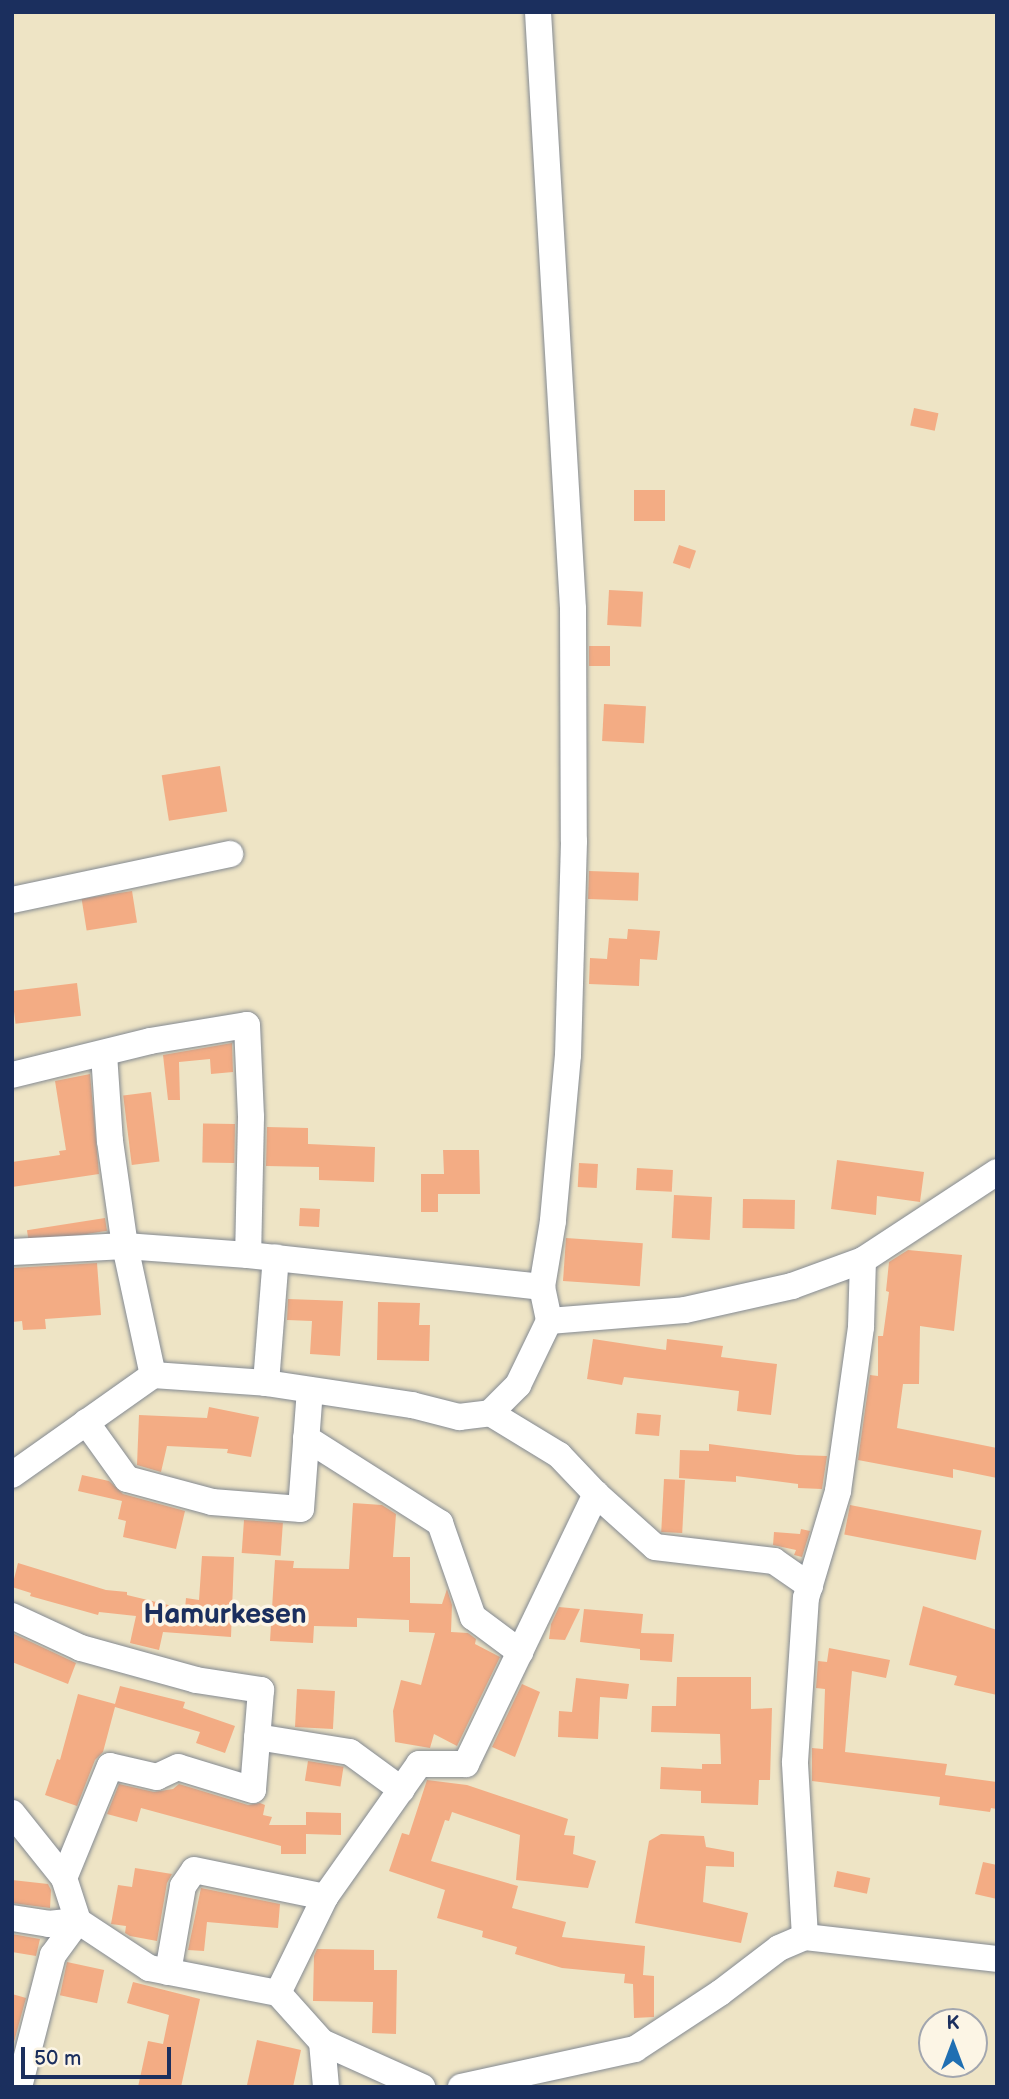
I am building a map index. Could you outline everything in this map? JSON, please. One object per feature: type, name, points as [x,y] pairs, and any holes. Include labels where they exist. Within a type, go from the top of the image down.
[{"type":"street","points":[[491,1413],[518,1385],[549,1321],[542,1287],[553,1221],[568,1055],[574,841],[573,609],[538,12]]},
{"type":"street","points":[[12,900],[230,854]]},
{"type":"street","points":[[12,1075],[150,1041],[247,1025],[251,1117],[248,1255]]},
{"type":"street","points":[[104,1054],[110,1141],[125,1247],[153,1375]]},
{"type":"street","points":[[549,1321],[685,1310],[792,1286],[863,1259],[997,1172]]},
{"type":"street","points":[[12,1252],[125,1247],[248,1255],[542,1287]]},
{"type":"street","points":[[266,1383],[276,1257]]},
{"type":"street","points":[[805,1937],[795,1762],[806,1598],[838,1490],[861,1327],[863,1259]]},
{"type":"street","points":[[12,1475],[153,1375],[266,1383],[412,1405],[459,1417],[491,1413],[559,1455],[596,1494],[655,1547],[774,1561],[810,1586]]},
{"type":"street","points":[[86,1422],[127,1479],[212,1502],[301,1509],[310,1390]]},
{"type":"street","points":[[306,1438],[440,1523],[473,1617],[520,1652]]},
{"type":"street","points":[[278,1993],[325,1897],[419,1764],[466,1764],[596,1494]]},
{"type":"street","points":[[12,1616],[81,1648],[197,1680],[261,1690],[253,1790],[178,1767],[157,1777],[110,1766],[64,1878]]},
{"type":"street","points":[[257,1737],[350,1752],[402,1790]]},
{"type":"street","points":[[12,1813],[64,1878],[78,1921],[149,1968],[278,1993],[322,2042],[422,2087]]},
{"type":"street","points":[[168,1972],[183,1886],[194,1870],[325,1897]]},
{"type":"street","points":[[12,1917],[48,1924],[78,1921]]},
{"type":"street","points":[[19,2087],[53,1955],[78,1921]]},
{"type":"street","points":[[461,2087],[635,2049],[720,1993],[779,1948],[805,1937],[997,1959]]},
{"type":"street","points":[[322,2042],[326,2087]]},
{"type":"building","points":[[914,408],[938,413],[935,431],[910,426]]},
{"type":"building","points":[[634,490],[665,490],[665,521],[634,521]]},
{"type":"building","points":[[679,545],[696,551],[690,569],[673,563]]},
{"type":"building","points":[[609,590],[643,592],[641,627],[607,625]]},
{"type":"building","points":[[589,646],[610,646],[610,666],[589,666]]},
{"type":"building","points":[[604,704],[646,706],[644,743],[602,741]]},
{"type":"building","points":[[220,766],[227,811],[169,821],[162,775]]},
{"type":"building","points":[[589,871],[639,873],[638,901],[588,899]]},
{"type":"building","points":[[132,891],[137,923],[87,931],[82,899]]},
{"type":"building","points":[[628,929],[660,931],[657,960],[640,959],[639,986],[589,984],[590,958],[607,959],[609,938],[627,939]]},
{"type":"building","points":[[77,983],[81,1016],[16,1024],[12,991]]},
{"type":"building","points":[[232,1043],[233,1072],[211,1074],[210,1059],[179,1062],[180,1100],[168,1100],[163,1055]]},
{"type":"building","points":[[90,1074],[99,1174],[12,1187],[12,1162],[60,1155],[59,1151],[66,1150],[55,1081]]},
{"type":"building","points":[[151,1092],[160,1161],[132,1165],[123,1095]]},
{"type":"building","points":[[203,1123],[235,1124],[234,1163],[202,1162]]},
{"type":"building","points":[[267,1127],[308,1128],[308,1144],[375,1147],[374,1182],[319,1180],[319,1167],[266,1166]]},
{"type":"building","points":[[443,1150],[479,1150],[480,1194],[438,1194],[438,1212],[421,1212],[421,1174],[444,1174]]},
{"type":"building","points":[[837,1160],[924,1172],[920,1202],[877,1196],[876,1215],[831,1209]]},
{"type":"building","points":[[579,1163],[598,1164],[597,1188],[578,1187]]},
{"type":"building","points":[[637,1168],[673,1170],[672,1192],[636,1190]]},
{"type":"building","points":[[674,1195],[712,1197],[710,1240],[672,1238]]},
{"type":"building","points":[[743,1199],[795,1200],[794,1229],[742,1228]]},
{"type":"building","points":[[300,1208],[320,1209],[319,1227],[299,1226]]},
{"type":"building","points":[[105,1218],[107,1231],[29,1243],[27,1230]]},
{"type":"building","points":[[566,1238],[643,1243],[640,1286],[563,1281]]},
{"type":"building","points":[[908,1250],[962,1255],[954,1331],[920,1326],[919,1384],[903,1384],[897,1428],[997,1448],[997,1478],[953,1469],[953,1478],[858,1460],[870,1375],[878,1376],[878,1336],[883,1336],[889,1292],[886,1291],[889,1262]]},
{"type":"building","points":[[97,1263],[101,1315],[45,1319],[46,1329],[23,1330],[22,1321],[12,1322],[12,1268]]},
{"type":"building","points":[[288,1299],[343,1301],[340,1356],[310,1354],[312,1321],[287,1320]]},
{"type":"building","points":[[378,1302],[420,1303],[419,1325],[430,1325],[429,1361],[377,1360]]},
{"type":"building","points":[[593,1339],[666,1350],[667,1339],[723,1346],[721,1357],[777,1364],[771,1415],[737,1411],[739,1391],[624,1377],[622,1385],[587,1379]]},
{"type":"building","points":[[209,1407],[259,1417],[251,1457],[227,1453],[228,1449],[167,1446],[161,1472],[137,1465],[139,1415],[207,1418]]},
{"type":"building","points":[[637,1413],[661,1415],[659,1436],[635,1434]]},
{"type":"building","points":[[709,1444],[827,1456],[822,1489],[798,1488],[798,1484],[736,1476],[736,1482],[679,1478],[680,1450],[709,1451]]},
{"type":"building","points":[[82,1475],[109,1481],[123,1494],[185,1511],[176,1549],[123,1537],[126,1521],[118,1519],[122,1501],[78,1491]]},
{"type":"building","points":[[664,1479],[685,1480],[682,1533],[661,1532]]},
{"type":"building","points":[[353,1503],[382,1505],[396,1514],[393,1557],[410,1557],[410,1603],[442,1604],[447,1589],[452,1605],[451,1632],[468,1633],[476,1639],[475,1644],[500,1657],[457,1746],[434,1734],[430,1748],[395,1742],[393,1711],[401,1680],[421,1685],[435,1633],[409,1632],[409,1620],[357,1618],[357,1627],[314,1626],[313,1643],[270,1641],[275,1560],[294,1561],[293,1568],[349,1569]]},
{"type":"building","points":[[850,1505],[982,1531],[976,1560],[844,1534]]},
{"type":"building","points":[[244,1520],[283,1523],[281,1556],[242,1553]]},
{"type":"building","points":[[801,1529],[810,1531],[802,1557],[794,1555],[796,1550],[773,1545],[774,1532],[800,1534]]},
{"type":"building","points":[[202,1556],[234,1557],[231,1637],[163,1632],[159,1650],[130,1643],[136,1616],[99,1612],[98,1615],[30,1596],[31,1593],[12,1587],[18,1563],[106,1590],[127,1592],[127,1595],[185,1609],[186,1598],[199,1600]]},
{"type":"building","points":[[923,1606],[997,1630],[997,1695],[954,1685],[957,1676],[909,1665]]},
{"type":"building","points":[[559,1607],[580,1609],[565,1640],[549,1639],[551,1624]]},
{"type":"building","points":[[584,1609],[643,1614],[641,1633],[674,1634],[672,1662],[640,1660],[640,1649],[580,1642]]},
{"type":"building","points":[[12,1633],[76,1663],[68,1684],[12,1662]]},
{"type":"building","points":[[829,1648],[890,1660],[886,1678],[852,1671],[845,1752],[947,1764],[945,1775],[997,1782],[997,1809],[991,1808],[990,1812],[939,1805],[940,1797],[812,1781],[812,1748],[823,1749],[825,1689],[816,1688],[818,1661],[827,1662]]},
{"type":"building","points":[[677,1677],[751,1677],[751,1709],[772,1708],[770,1780],[759,1780],[758,1805],[701,1803],[701,1791],[660,1789],[661,1767],[702,1769],[702,1764],[721,1764],[720,1734],[651,1732],[652,1706],[676,1706]]},
{"type":"building","points":[[576,1678],[629,1684],[627,1699],[600,1697],[598,1739],[558,1737],[559,1711],[572,1712]]},
{"type":"building","points":[[522,1684],[540,1692],[515,1757],[492,1747]]},
{"type":"building","points":[[120,1686],[185,1702],[183,1708],[235,1726],[225,1753],[196,1743],[200,1732],[115,1707],[103,1752],[95,1760],[77,1806],[45,1795],[57,1759],[60,1760],[78,1694],[115,1704]]},
{"type":"building","points":[[297,1689],[335,1691],[333,1729],[295,1727]]},
{"type":"building","points":[[308,1761],[344,1767],[340,1786],[305,1781]]},
{"type":"building","points":[[427,1780],[467,1785],[568,1819],[564,1835],[575,1836],[573,1854],[596,1861],[588,1888],[516,1880],[520,1835],[452,1812],[449,1821],[445,1820],[431,1861],[518,1886],[512,1908],[566,1922],[562,1937],[645,1946],[643,1975],[654,1976],[654,2017],[634,2018],[633,1984],[624,1983],[625,1974],[562,1968],[515,1954],[517,1947],[482,1937],[483,1931],[437,1918],[445,1890],[389,1871],[402,1833],[409,1835]]},
{"type":"building","points":[[119,1784],[154,1792],[173,1789],[179,1784],[248,1805],[260,1803],[265,1805],[263,1815],[272,1817],[269,1825],[306,1825],[306,1812],[341,1813],[341,1835],[306,1834],[306,1854],[281,1854],[281,1846],[141,1808],[137,1822],[107,1814]]},
{"type":"building","points":[[661,1834],[704,1836],[706,1847],[734,1852],[734,1867],[706,1866],[703,1902],[748,1913],[741,1943],[635,1923],[649,1841]]},
{"type":"building","points":[[983,1862],[997,1865],[997,1899],[975,1894]]},
{"type":"building","points":[[135,1868],[172,1874],[167,1883],[157,1941],[130,1936],[125,1933],[126,1926],[111,1924],[118,1885],[132,1887]]},
{"type":"building","points":[[837,1871],[870,1878],[867,1894],[834,1887]]},
{"type":"building","points":[[12,1880],[48,1884],[51,1890],[50,1908],[12,1903]]},
{"type":"building","points":[[201,1888],[280,1904],[278,1928],[207,1922],[204,1951],[188,1950]]},
{"type":"building","points":[[12,1934],[40,1939],[36,1956],[12,1952]]},
{"type":"building","points":[[317,1949],[374,1950],[374,1970],[397,1970],[396,2034],[372,2033],[373,2002],[313,2001],[314,1956]]},
{"type":"building","points":[[67,1962],[104,1970],[97,2003],[60,1995]]},
{"type":"building","points":[[133,1982],[200,1999],[181,2087],[138,2087],[148,2041],[163,2044],[169,2015],[127,2003]]},
{"type":"building","points":[[12,1994],[26,1998],[14,2042],[12,2042]]},
{"type":"building","points":[[257,2040],[301,2050],[293,2087],[247,2085]]},
{"type":"district","name":"Hamurkesen","points":[[225,1615]]}]
